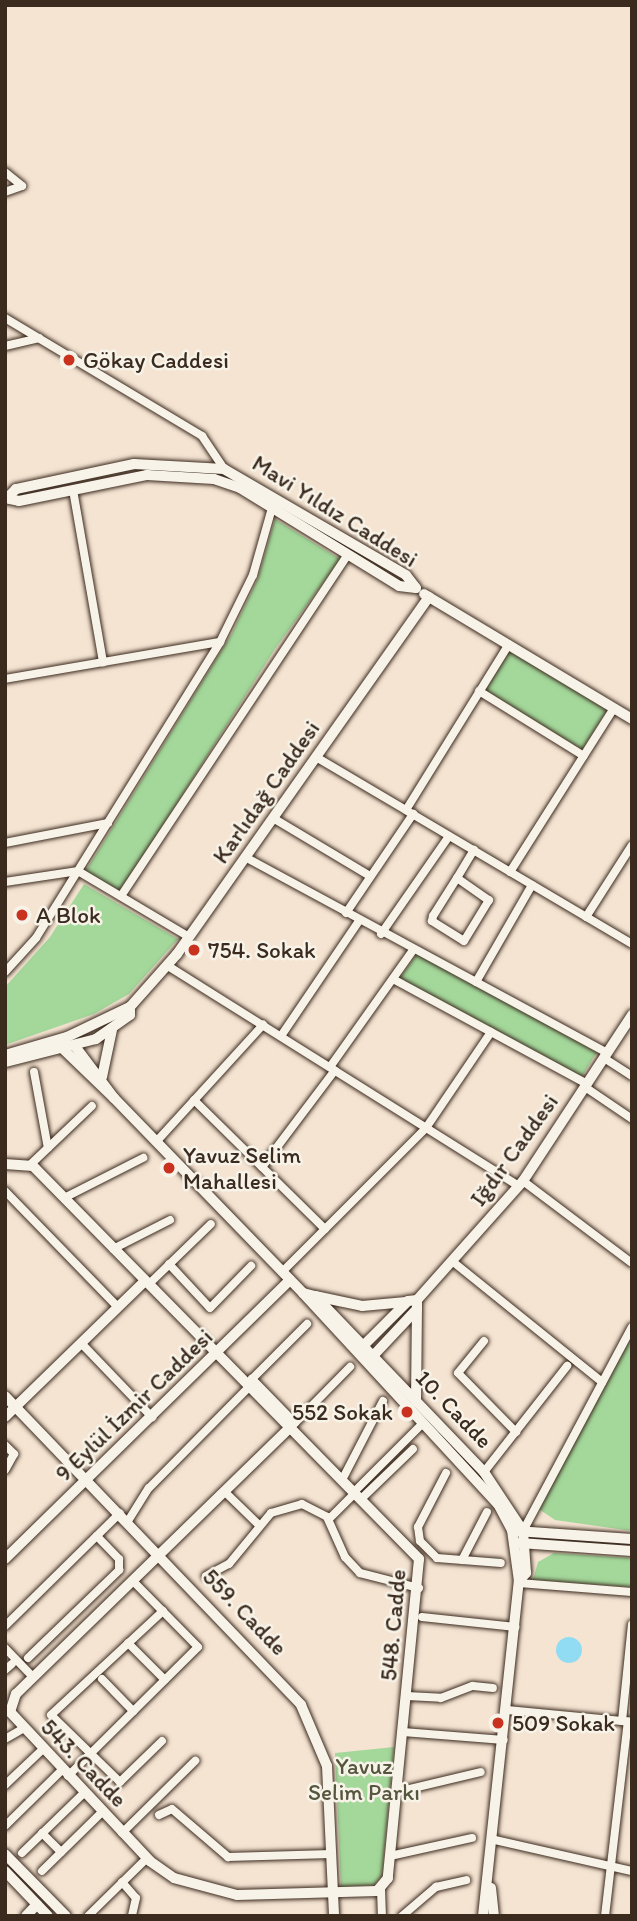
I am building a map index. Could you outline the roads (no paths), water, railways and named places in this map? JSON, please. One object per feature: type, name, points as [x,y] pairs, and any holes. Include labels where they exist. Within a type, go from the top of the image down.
[{"type":"main road","name":"Mavi Yıldız Caddesi","points":[[6,498],[16,489],[134,464],[201,471],[240,488],[348,554],[416,589]]},
{"type":"main road","name":"Mavi Yıldız Caddesi","points":[[6,498],[73,490],[147,475],[224,469],[406,575],[416,589]]},
{"type":"main road","points":[[416,589],[632,719]]},
{"type":"main road","name":"Karlıdağ Caddesi","points":[[5,1062],[70,1049],[112,1030],[168,966],[429,597]]},
{"type":"main road","name":"Karlıdağ Caddesi","points":[[5,1055],[67,1037],[130,1007]]},
{"type":"main road","name":"Iğdır Caddesi","points":[[369,1360],[414,1303],[521,1183],[632,1014]]},
{"type":"main road","points":[[102,1077],[112,1030]]},
{"type":"main road","name":"10. Cadde","points":[[67,1037],[70,1049],[114,1098],[286,1276],[309,1295],[489,1493],[517,1531]]},
{"type":"main road","name":"10. Cadde","points":[[55,1041],[70,1049],[102,1077],[114,1098]]},
{"type":"main road","points":[[5,1164],[31,1164]]},
{"type":"main road","name":"548. Cadde","points":[[31,1164],[249,1387],[293,1425],[356,1496],[416,1545],[420,1561],[418,1588],[390,1856],[381,1889]]},
{"type":"main road","name":"9 Eylül İzmir Caddesi","points":[[5,1559],[216,1354],[286,1276]]},
{"type":"main road","points":[[5,1417],[147,1282]]},
{"type":"main road","points":[[309,1295],[362,1306],[414,1303],[416,1401]]},
{"type":"main road","name":"Iğdır Caddesi","points":[[360,1350],[414,1303]]},
{"type":"main road","name":"10. Cadde","points":[[369,1360],[416,1401],[484,1472],[517,1531],[519,1582],[491,1888],[494,1916]]},
{"type":"main road","name":"559. Cadde","points":[[5,1396],[274,1671],[308,1717],[326,1761],[334,1916]]},
{"type":"main road","name":"543. Cadde","points":[[293,1425],[33,1678],[8,1707],[22,1729],[122,1833],[147,1858],[174,1878],[225,1893],[334,1894]]},
{"type":"main road","points":[[517,1531],[632,1539]]},
{"type":"main road","points":[[519,1543],[632,1551]]},
{"type":"main road","points":[[5,1854],[65,1916]]},
{"type":"main road","points":[[5,1871],[48,1916]]},
{"type":"main road","name":"10. Cadde","points":[[483,1916],[491,1888]]},
{"type":"main road","points":[[334,1894],[381,1889]]},
{"type":"main road","points":[[26,1916],[37,1904]]},
{"type":"street","points":[[5,172],[22,186],[5,192]]},
{"type":"street","points":[[5,318],[202,436],[224,469]]},
{"type":"street","points":[[5,346],[40,338]]},
{"type":"street","points":[[73,490],[103,662]]},
{"type":"street","points":[[5,972],[36,938],[220,642],[253,575],[272,508]]},
{"type":"street","points":[[121,896],[348,554]]},
{"type":"street","points":[[5,679],[220,642]]},
{"type":"street","points":[[346,913],[410,812],[509,643]]},
{"type":"street","points":[[480,691],[584,756]]},
{"type":"street","points":[[510,872],[614,708]]},
{"type":"street","points":[[316,757],[632,944]]},
{"type":"street","points":[[273,818],[370,876]]},
{"type":"street","points":[[5,843],[108,823]]},
{"type":"street","points":[[381,934],[449,836]]},
{"type":"street","points":[[586,917],[632,845]]},
{"type":"street","points":[[457,878],[489,900],[464,941],[432,921],[457,878],[474,850]]},
{"type":"street","points":[[245,857],[381,934],[476,982],[605,1055],[632,1076]]},
{"type":"street","points":[[5,882],[78,871],[189,937]]},
{"type":"street","points":[[476,982],[532,885]]},
{"type":"street","points":[[281,1036],[359,921]]},
{"type":"street","points":[[262,1167],[333,1069],[413,950]]},
{"type":"street","points":[[168,966],[426,1128],[521,1183],[632,1263]]},
{"type":"street","points":[[393,979],[586,1085],[632,1119]]},
{"type":"street","points":[[156,1142],[263,1025]]},
{"type":"street","points":[[286,1276],[325,1229],[426,1128],[491,1032]]},
{"type":"street","points":[[34,1072],[48,1148]]},
{"type":"street","points":[[194,1100],[325,1229]]},
{"type":"street","points":[[31,1164],[92,1106]]},
{"type":"street","points":[[64,1198],[143,1158]]},
{"type":"street","points":[[5,1191],[118,1307]]},
{"type":"street","points":[[113,1249],[170,1220]]},
{"type":"street","points":[[147,1282],[211,1224]]},
{"type":"street","points":[[453,1261],[602,1382]]},
{"type":"street","points":[[169,1264],[210,1308],[251,1266]]},
{"type":"street","points":[[307,1324],[252,1379],[293,1425],[350,1367]]},
{"type":"street","points":[[517,1531],[632,1327]]},
{"type":"street","points":[[484,1341],[458,1373],[516,1432]]},
{"type":"street","points":[[80,1343],[152,1417]]},
{"type":"street","points":[[484,1472],[567,1366]]},
{"type":"street","points":[[5,1626],[97,1536],[124,1517],[249,1387]]},
{"type":"street","points":[[342,1480],[383,1401]]},
{"type":"street","points":[[356,1496],[423,1423]]},
{"type":"street","points":[[5,1445],[14,1454],[5,1470]]},
{"type":"street","points":[[328,1519],[413,1449]]},
{"type":"street","points":[[446,1473],[418,1529],[416,1545],[437,1558],[502,1563]]},
{"type":"street","points":[[225,1492],[258,1524]]},
{"type":"street","points":[[206,1576],[229,1564],[258,1524],[294,1504],[328,1519],[345,1558],[360,1573],[418,1588]]},
{"type":"street","points":[[462,1560],[487,1512]]},
{"type":"street","points":[[28,1657],[118,1570],[119,1559],[97,1536]]},
{"type":"street","points":[[5,1826],[92,1752],[198,1647],[133,1581]]},
{"type":"street","points":[[519,1582],[632,1592]]},
{"type":"street","points":[[162,1741],[120,1782],[51,1715],[163,1611]]},
{"type":"street","points":[[422,1617],[515,1627]]},
{"type":"street","points":[[605,1916],[627,1721],[632,1625]]},
{"type":"street","points":[[128,1643],[165,1680]]},
{"type":"street","points":[[5,1648],[33,1678]]},
{"type":"street","points":[[102,1679],[133,1711]]},
{"type":"street","points":[[407,1696],[441,1698],[473,1686],[493,1688]]},
{"type":"street","points":[[507,1710],[627,1721]]},
{"type":"street","points":[[5,1739],[22,1729]]},
{"type":"street","points":[[403,1732],[504,1740]]},
{"type":"street","points":[[5,1785],[42,1750]]},
{"type":"street","points":[[122,1833],[195,1761]]},
{"type":"street","points":[[397,1792],[481,1772]]},
{"type":"street","points":[[22,1853],[84,1793]]},
{"type":"street","points":[[159,1815],[172,1809],[228,1857],[331,1854]]},
{"type":"street","points":[[42,1871],[102,1812]]},
{"type":"street","points":[[42,1833],[61,1852]]},
{"type":"street","points":[[390,1856],[472,1838]]},
{"type":"street","points":[[495,1840],[632,1871]]},
{"type":"street","points":[[88,1916],[147,1858]]},
{"type":"street","points":[[402,1916],[436,1887],[466,1880]]},
{"type":"street","points":[[122,1882],[136,1898],[132,1916]]},
{"type":"street","points":[[381,1889],[382,1916]]},
{"type":"water","points":[[569,1637],[578,1641],[582,1650],[578,1659],[569,1663],[560,1659],[556,1650],[560,1641]]},
{"type":"place","name":"Gökay Caddesi","points":[[69,360]]},
{"type":"place","name":"A Blok","points":[[22,915]]},
{"type":"place","name":"754. Sokak","points":[[194,950]]},
{"type":"place","name":"Yavuz Selim Mahallesi","points":[[169,1168]]},
{"type":"place","name":"552 Sokak","points":[[407,1412]]},
{"type":"place","name":"509 Sokak","points":[[498,1723]]},
{"type":"park label","name":"Yavuz Selim Parkı","points":[[364,1779]]}]
